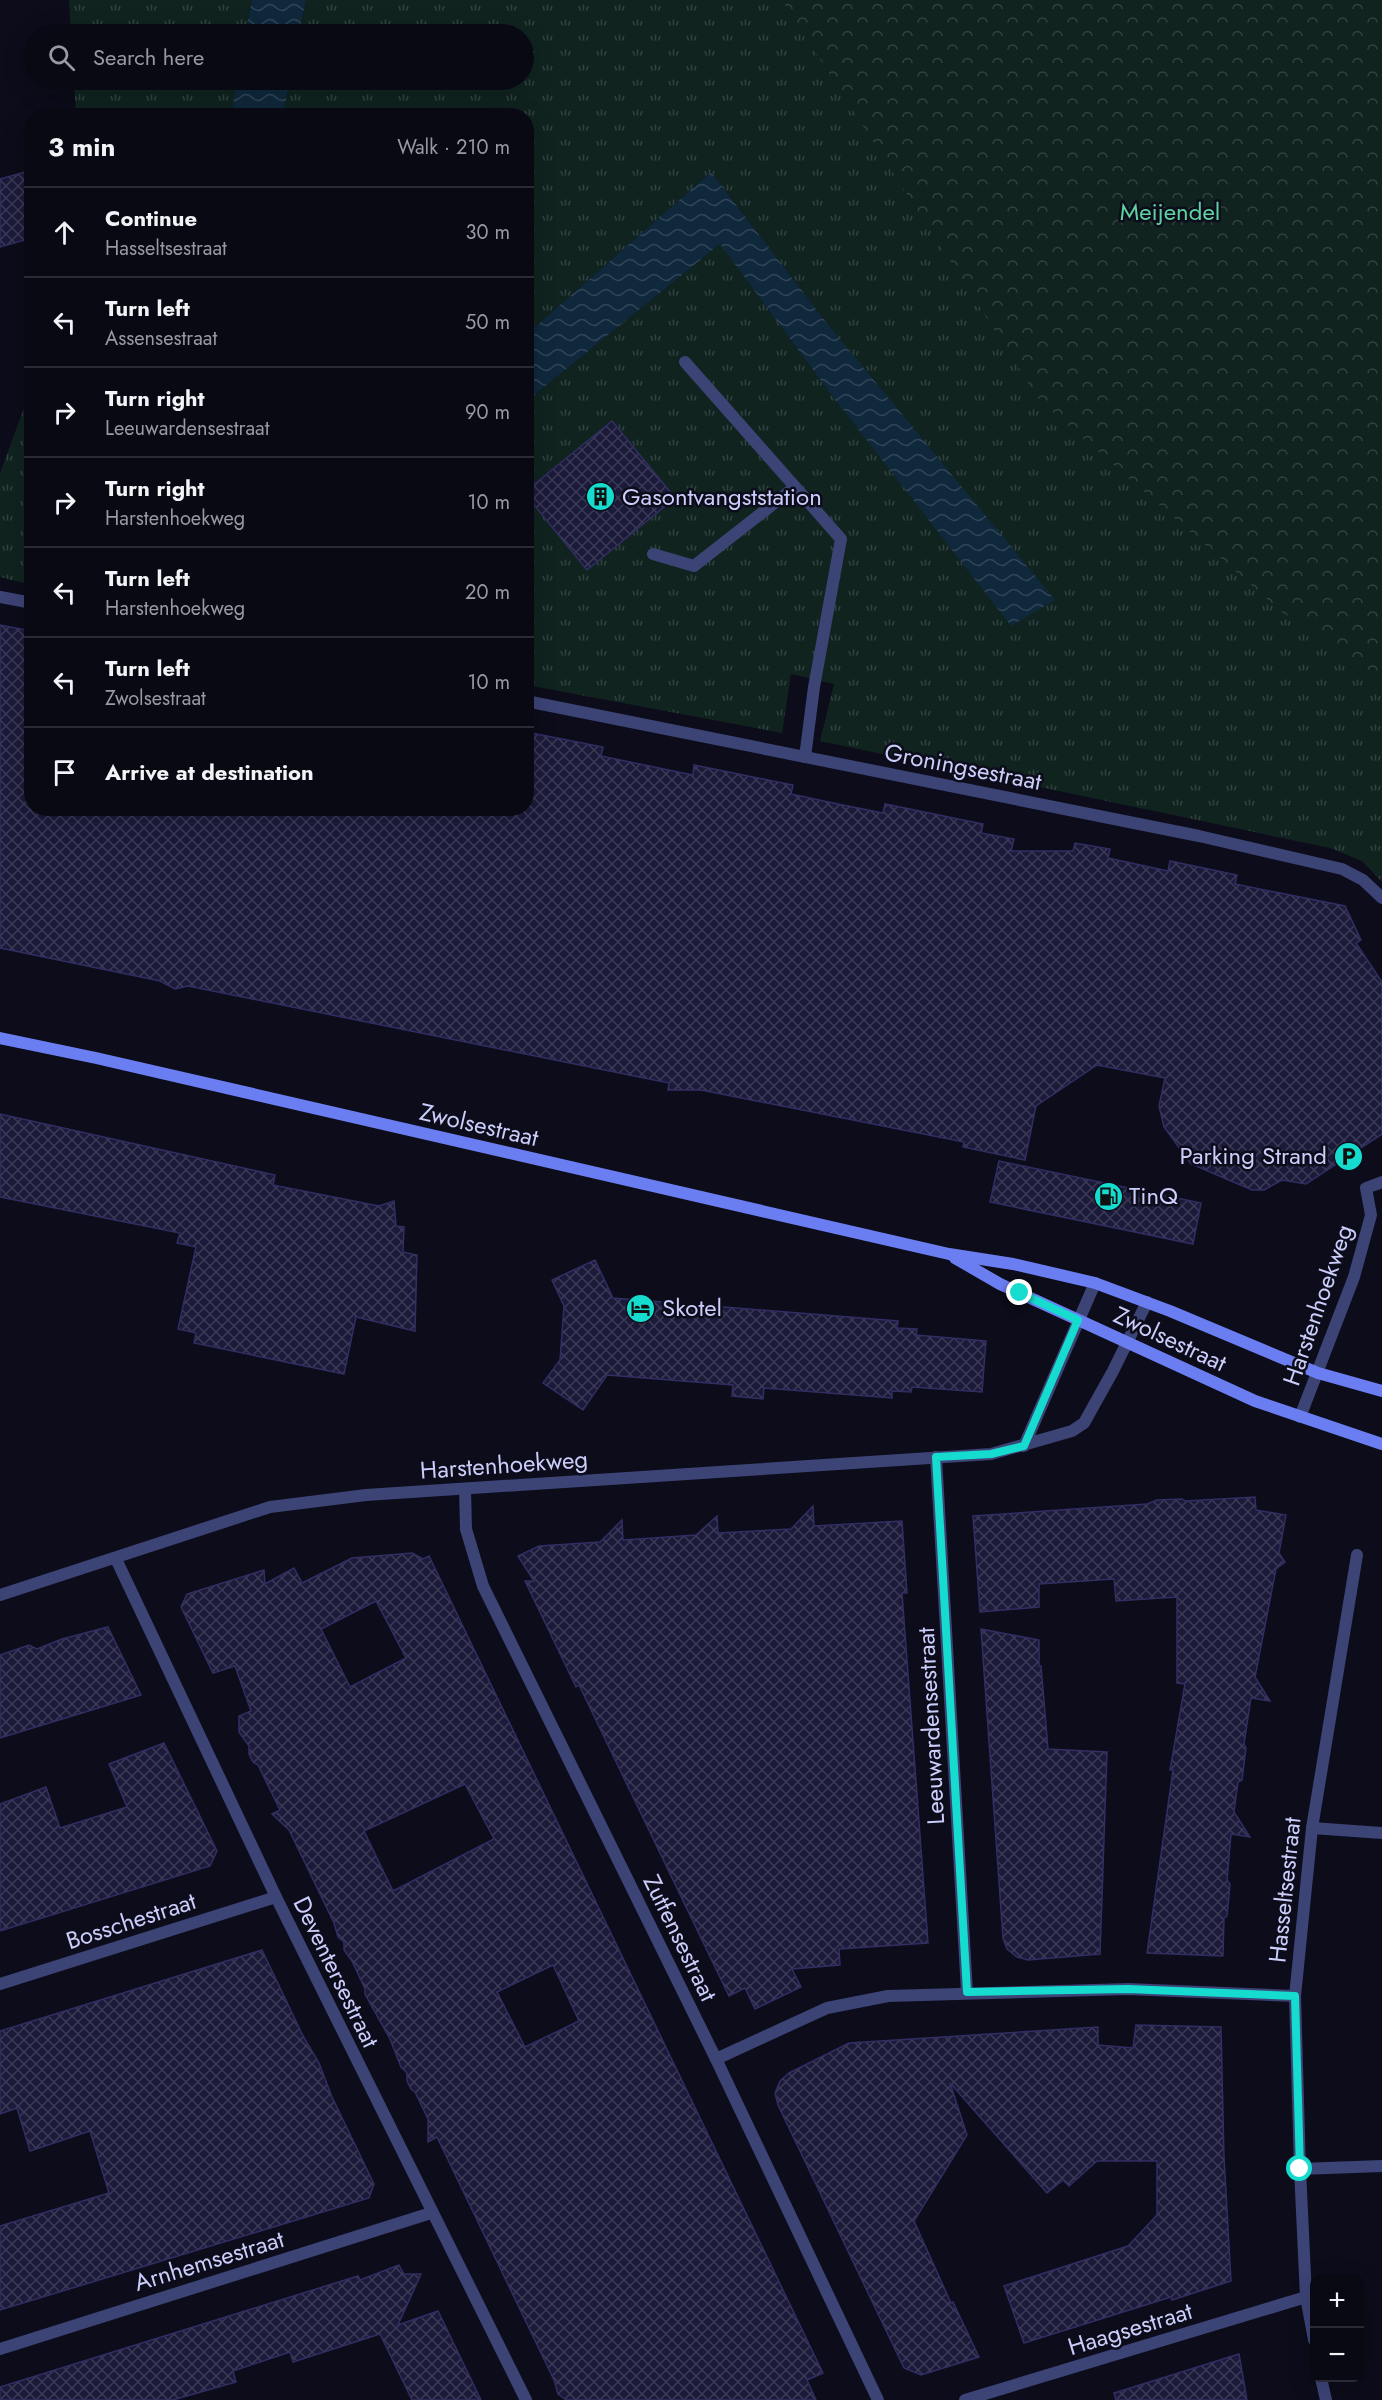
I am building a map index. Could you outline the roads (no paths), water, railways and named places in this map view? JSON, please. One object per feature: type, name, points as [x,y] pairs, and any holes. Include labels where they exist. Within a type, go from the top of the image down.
[{"type":"main road","name":"Zwolsestraat","points":[[0,1038],[949,1254],[1013,1264],[1095,1283],[1147,1302],[1318,1373],[1382,1391]]},
{"type":"main road","name":"Zwolsestraat","points":[[949,1254],[1000,1284],[1255,1401],[1382,1444]]},
{"type":"street","points":[[685,362],[841,539],[814,687],[805,757]]},
{"type":"street","points":[[653,554],[694,566],[795,487]]},
{"type":"street","points":[[0,597],[24,602]]},
{"type":"street","name":"Groningsestraat","points":[[534,703],[1199,836],[1342,869],[1363,880],[1382,898]]},
{"type":"street","name":"Harstenhoekweg","points":[[1300,1417],[1354,1277],[1371,1215],[1366,1188],[1382,1182]]},
{"type":"street","points":[[1024,1446],[1095,1283]]},
{"type":"street","name":"Harstenhoekweg","points":[[0,1595],[270,1507],[366,1495],[991,1454],[1024,1446],[1072,1431],[1084,1423],[1147,1302]]},
{"type":"street","name":"Leeuwardensestraat","points":[[936,1457],[967,1992]]},
{"type":"street","name":"Zutfensestraat","points":[[465,1489],[466,1529],[483,1586],[716,2059],[878,2400]]},
{"type":"street","name":"Hasseltsestraat","points":[[1312,2328],[1306,2297],[1295,1996],[1312,1828],[1356,1555]]},
{"type":"street","name":"Deventersestraat","points":[[116,1559],[276,1897],[431,2213],[526,2400]]},
{"type":"street","points":[[1312,1828],[1382,1833]]},
{"type":"street","name":"Bosschestraat","points":[[0,1984],[276,1897]]},
{"type":"street","points":[[716,2059],[827,2008],[888,1995],[1128,1989],[1295,1996]]},
{"type":"street","points":[[1300,2169],[1382,2166]]},
{"type":"street","name":"Arnhemsestraat","points":[[0,2349],[431,2213]]},
{"type":"street","name":"Haagsestraat","points":[[965,2400],[1306,2297]]},
{"type":"street","points":[[1323,2382],[1326,2400]]},
{"type":"water","points":[[252,0],[306,0],[301,24],[247,24]]},
{"type":"water","points":[[235,90],[288,90],[284,108],[232,108]]},
{"type":"water","points":[[711,172],[826,322],[1055,600],[1011,626],[827,389],[720,244],[534,395],[534,328]]},
{"type":"place","name":"Gasontvangststation","points":[[601,497]]},
{"type":"place","name":"Parking Strand","points":[[1348,1156]]},
{"type":"place","name":"TinQ","points":[[1108,1196]]},
{"type":"place","name":"Skotel","points":[[641,1308]]},
{"type":"park label","name":"Meijendel","points":[[1170,212]]}]
